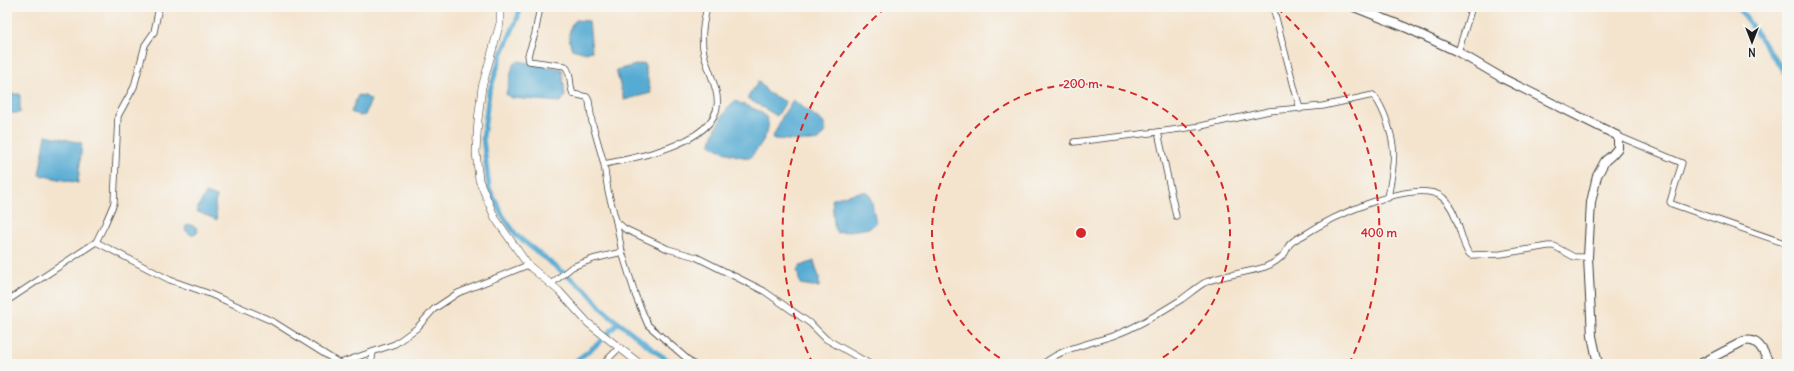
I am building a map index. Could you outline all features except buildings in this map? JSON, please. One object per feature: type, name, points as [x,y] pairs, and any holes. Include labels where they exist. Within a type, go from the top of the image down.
[{"type":"main road","points":[[1354,7],[1407,28],[1458,52],[1504,79],[1618,136],[1618,148],[1605,161],[1595,183],[1591,202],[1588,257],[1592,336],[1598,364]]},
{"type":"main road","points":[[1700,364],[1744,341],[1752,340],[1757,342],[1770,364]]},
{"type":"street","points":[[7,301],[96,242],[111,213],[114,203],[118,116],[134,87],[145,45],[154,32],[159,7]]},
{"type":"street","points":[[500,7],[500,22],[482,87],[476,152],[479,180],[495,218],[528,265],[559,291],[588,323],[640,364]]},
{"type":"street","points":[[540,7],[535,34],[528,54],[529,61],[565,66],[568,70],[573,94],[586,97],[589,101],[592,122],[604,164],[608,191],[622,252],[636,297],[648,325],[693,364]]},
{"type":"street","points":[[604,164],[642,156],[673,146],[693,136],[708,126],[716,110],[718,97],[705,57],[702,40],[703,22],[707,7]]},
{"type":"street","points":[[1273,7],[1300,108]]},
{"type":"street","points":[[1458,52],[1472,7]]},
{"type":"street","points":[[1074,142],[1201,126],[1269,111],[1323,106],[1372,96],[1376,98],[1394,144],[1395,153],[1388,198]]},
{"type":"street","points":[[1158,132],[1176,216]]},
{"type":"street","points":[[1618,136],[1682,163],[1670,202],[1672,204],[1787,244]]},
{"type":"street","points":[[1043,364],[1053,356],[1083,344],[1116,335],[1160,313],[1205,283],[1266,267],[1276,261],[1291,243],[1316,227],[1373,202],[1406,193],[1435,193],[1444,198],[1460,227],[1468,254],[1501,254],[1554,246],[1574,257],[1588,257]]},
{"type":"street","points":[[616,221],[626,229],[668,249],[696,257],[764,292],[811,324],[826,339],[870,364]]},
{"type":"street","points":[[96,242],[170,280],[210,294],[272,321],[338,364],[395,344],[417,328],[434,309],[458,294],[528,265]]},
{"type":"street","points":[[551,284],[572,266],[622,252]]},
{"type":"street","points":[[603,364],[617,347]]},
{"type":"street","points":[[372,364],[373,352]]},
{"type":"water","points":[[576,20],[589,21],[592,51],[586,53],[572,49],[570,42],[570,29]]},
{"type":"water","points":[[519,61],[562,69],[565,96],[561,102],[511,98],[506,94],[513,65]]},
{"type":"water","points":[[644,63],[651,93],[624,100],[616,70]]},
{"type":"water","points":[[759,81],[768,93],[786,102],[777,116],[747,98]]},
{"type":"water","points":[[7,94],[20,94],[20,113],[7,113]]},
{"type":"water","points":[[358,95],[365,96],[371,100],[365,115],[360,116],[351,112]]},
{"type":"water","points":[[793,100],[823,122],[826,130],[819,140],[802,141],[772,139],[783,115]]},
{"type":"water","points":[[735,101],[762,113],[768,124],[768,130],[762,142],[750,158],[730,154],[711,145],[713,134],[720,121],[727,109]]},
{"type":"water","points":[[46,135],[82,143],[78,183],[39,175]]},
{"type":"water","points":[[860,192],[867,192],[871,198],[876,223],[870,228],[837,233],[834,225],[832,199]]},
{"type":"water","points":[[206,193],[217,197],[215,203],[217,220],[196,211]]},
{"type":"water","points":[[188,224],[196,227],[198,232],[191,235],[186,231],[185,228]]},
{"type":"water","points":[[814,261],[819,277],[819,287],[800,284],[797,269],[800,266]]},
{"type":"waterway","points":[[520,7],[518,17],[502,53],[489,93],[483,138],[489,188],[503,216],[517,236],[588,292],[602,309],[656,352],[674,364]]},
{"type":"waterway","points":[[1738,7],[1787,76]]},
{"type":"waterway","points":[[572,364],[599,343],[619,322]]}]
